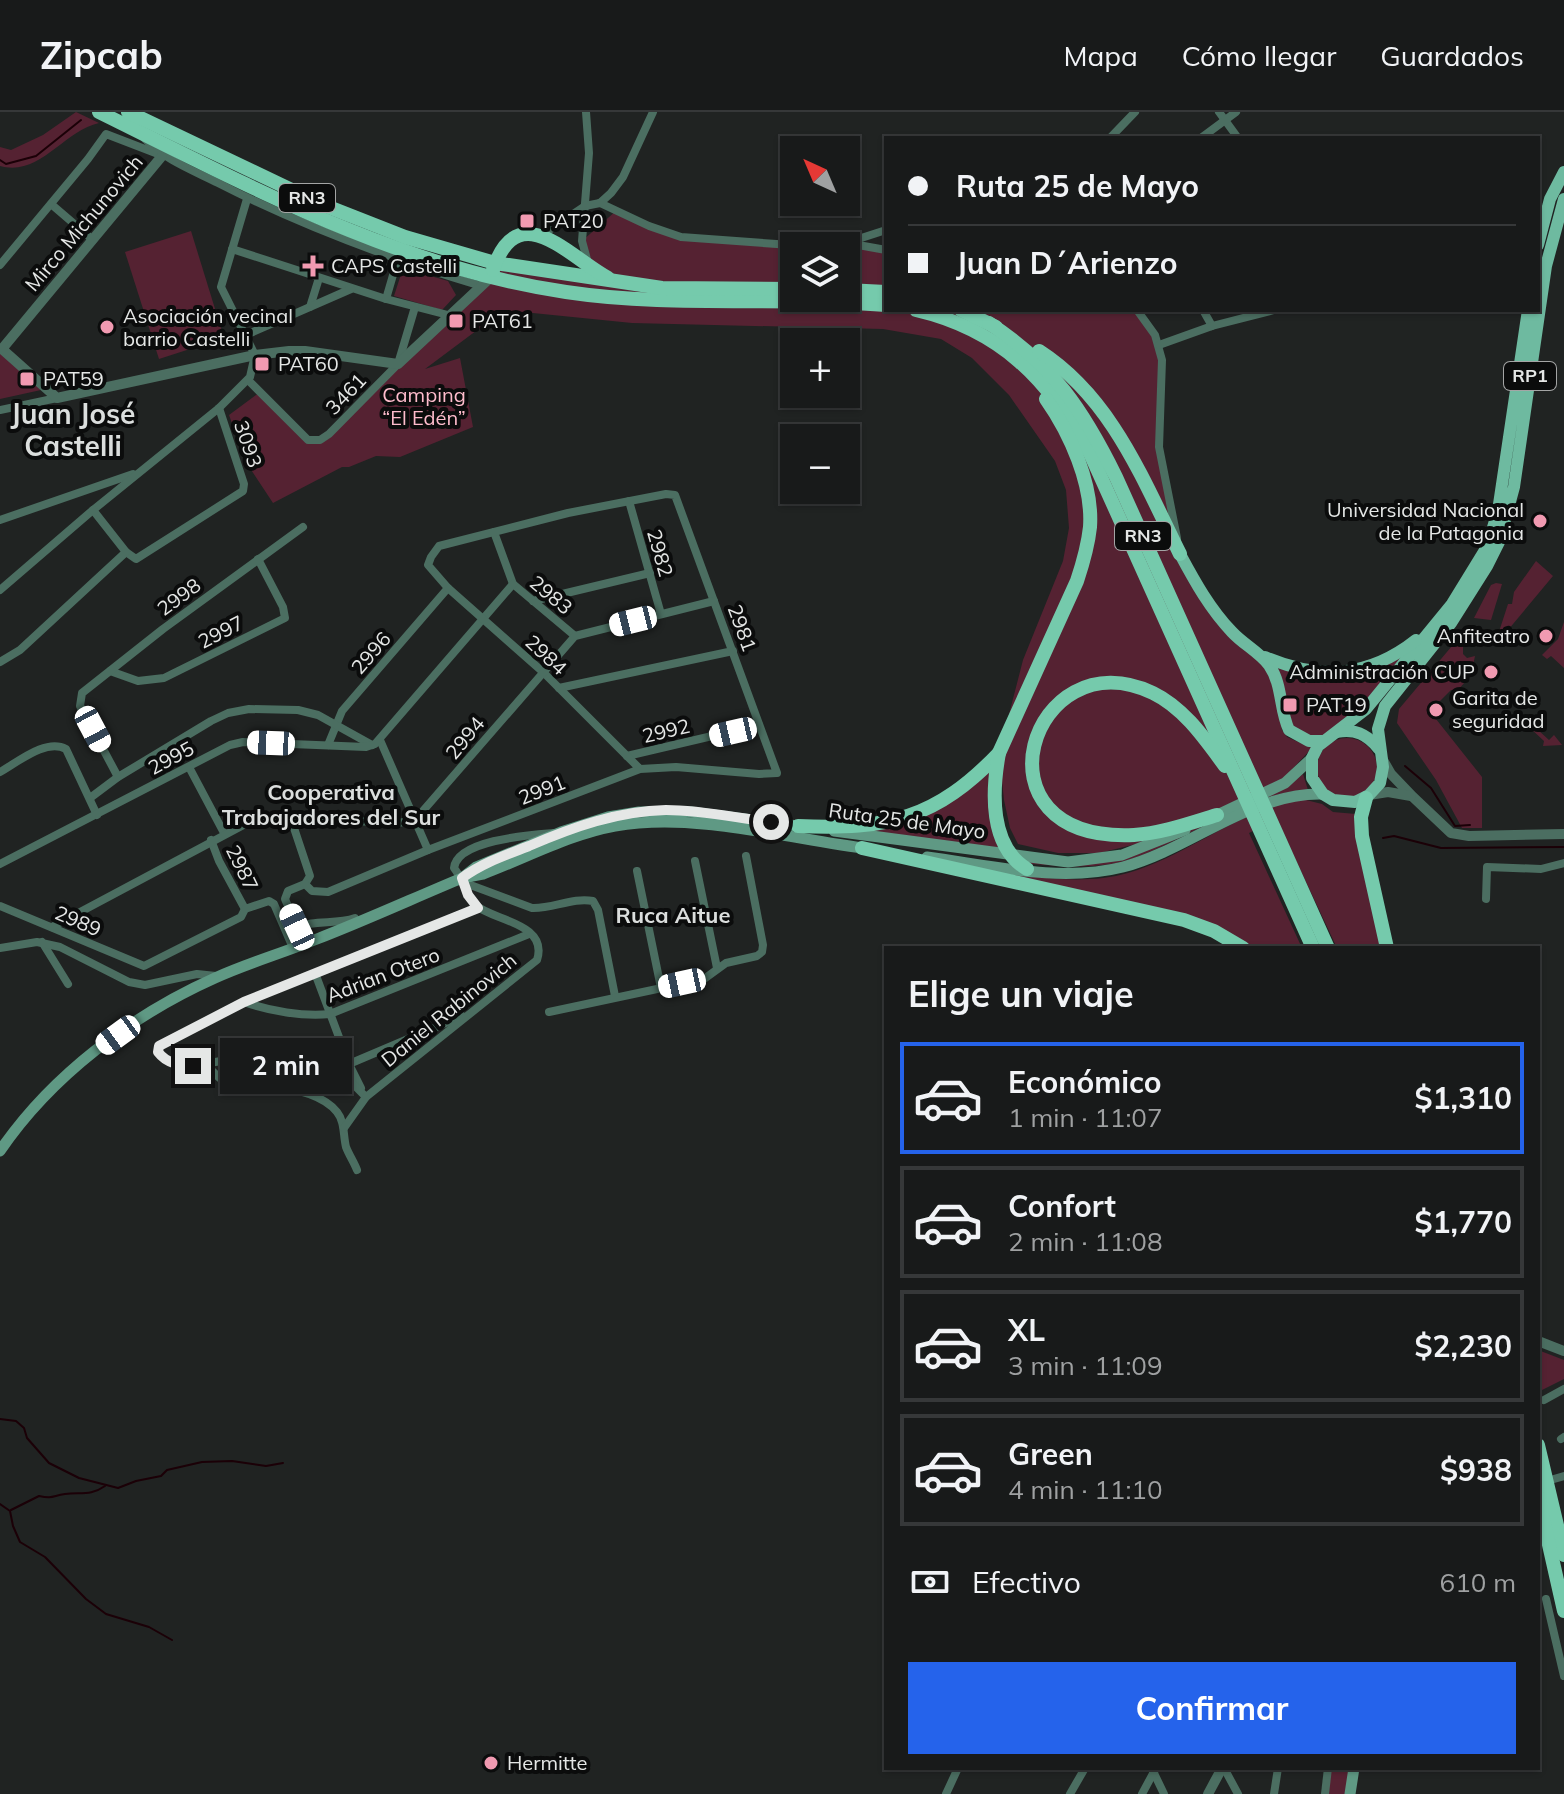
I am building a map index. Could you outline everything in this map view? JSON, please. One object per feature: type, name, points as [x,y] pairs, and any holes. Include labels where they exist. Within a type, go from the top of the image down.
[{"type":"highway","name":"RN3","points":[[99,112],[399,255],[567,293],[673,302],[884,305]]},
{"type":"highway","name":"RN3","points":[[128,112],[321,204],[405,237],[489,276],[662,288],[780,289]]},
{"type":"highway","points":[[489,276],[499,253],[512,239],[527,233],[542,235],[590,268],[620,283]]},
{"type":"highway","points":[[860,291],[884,292]]},
{"type":"highway","name":"RN3","points":[[922,312],[973,330],[1018,359],[1057,399],[1090,453],[1265,825],[1327,946]]},
{"type":"highway","name":"RN3","points":[[965,312],[989,323],[1023,346],[1062,385],[1091,427],[1116,477],[1246,784]]},
{"type":"highway","points":[[989,323],[1045,355],[1073,378],[1097,404],[1134,460],[1180,554]]},
{"type":"highway","points":[[1018,359],[1051,407],[1077,459],[1090,524],[1077,581],[999,753],[993,794],[995,812],[1012,857],[1027,869]]},
{"type":"highway","points":[[1217,815],[1134,835],[1108,834],[1070,825],[1046,805],[1034,780],[1032,746],[1038,731],[1062,699],[1079,690],[1116,683],[1135,686],[1162,698],[1187,718],[1246,784]]},
{"type":"highway","points":[[798,826],[856,826],[917,813],[936,806],[966,786],[999,753]]},
{"type":"highway","points":[[1367,797],[1361,817],[1362,836],[1387,946]]},
{"type":"highway","name":"RN3","points":[[1265,825],[1312,946]]},
{"type":"highway","points":[[862,848],[1184,920],[1214,931],[1240,946]]},
{"type":"highway","points":[[1540,1455],[1564,1555]]},
{"type":"highway","points":[[1540,1505],[1564,1611]]},
{"type":"main road","points":[[1540,237],[1550,199],[1564,172]]},
{"type":"main road","name":"RP1","points":[[1540,307],[1546,266],[1564,199]]},
{"type":"main road","name":"RP1","points":[[1312,758],[1328,737],[1366,709],[1452,604],[1485,552],[1498,511],[1528,312]]},
{"type":"main road","name":"RP1","points":[[1367,797],[1382,775],[1378,729],[1385,706],[1460,610],[1487,566],[1503,532],[1514,487],[1539,312]]},
{"type":"main road","points":[[1180,554],[1213,611],[1274,673],[1289,730],[1309,741],[1343,731],[1364,735],[1381,754]]},
{"type":"main road","points":[[1255,652],[1314,672],[1341,673],[1362,669],[1405,648],[1452,604]]},
{"type":"main road","points":[[1312,758],[1312,778],[1323,794]]},
{"type":"main road","name":"Ruta 25 de Mayo","points":[[464,880],[476,867],[561,832],[608,817],[667,810],[1012,857],[1068,862],[1110,858],[1145,848],[1285,783],[1312,758]]},
{"type":"main road","name":"Ruta 25 de Mayo","points":[[0,1151],[47,1095],[94,1053],[177,996],[464,880],[613,826],[644,822],[688,823],[1027,869],[1089,873],[1124,867],[1273,801],[1323,794],[1344,803],[1367,797]]},
{"type":"main road","points":[[1350,1794],[1354,1770]]},
{"type":"street","points":[[586,112],[589,153],[582,241],[590,268]]},
{"type":"street","points":[[600,203],[623,177],[653,112]]},
{"type":"street","points":[[1112,136],[1135,112]]},
{"type":"street","points":[[1203,136],[1222,116],[1236,112]]},
{"type":"street","points":[[1222,116],[1237,136]]},
{"type":"street","points":[[139,132],[162,156]]},
{"type":"street","points":[[0,265],[106,134],[162,156],[247,199],[399,255],[386,299]]},
{"type":"street","name":"Mirco Michunovich","points":[[1,348],[162,156]]},
{"type":"street","points":[[0,590],[5,582],[219,408],[248,380],[255,355],[221,287],[247,199]]},
{"type":"street","points":[[542,235],[585,206],[600,203],[681,237],[780,244]]},
{"type":"street","points":[[51,204],[93,240]]},
{"type":"street","points":[[860,239],[884,231]]},
{"type":"street","points":[[860,245],[884,250]]},
{"type":"street","points":[[232,249],[352,289],[448,315]]},
{"type":"street","points":[[398,364],[489,276]]},
{"type":"street","points":[[310,307],[319,278]]},
{"type":"street","points":[[246,335],[352,289]]},
{"type":"street","points":[[398,364],[415,307]]},
{"type":"street","points":[[1138,312],[1159,345],[1162,360],[1159,447],[1180,554]]},
{"type":"street","points":[[1204,312],[1212,326]]},
{"type":"street","points":[[1159,345],[1212,326],[1266,312]]},
{"type":"street","points":[[1,348],[57,398]]},
{"type":"street","points":[[0,410],[255,355],[305,351],[398,364]]},
{"type":"street","name":"3461","points":[[248,380],[308,440],[314,441],[329,434],[398,364]]},
{"type":"street","name":"3093","points":[[126,552],[136,559],[243,491],[244,484],[219,408]]},
{"type":"street","points":[[0,520],[141,471]]},
{"type":"street","name":"2981","points":[[629,501],[654,495],[675,495],[777,773]]},
{"type":"street","points":[[494,532],[629,501]]},
{"type":"street","name":"2982","points":[[629,501],[661,614]]},
{"type":"street","points":[[0,662],[20,650],[126,552],[93,510]]},
{"type":"street","name":"2998","points":[[118,777],[79,699],[82,693],[163,629],[303,527]]},
{"type":"street","name":"2984","points":[[494,532],[439,546],[428,565],[448,588],[543,672],[640,769]]},
{"type":"street","name":"2983","points":[[494,532],[513,584],[575,636]]},
{"type":"street","name":"2997","points":[[110,671],[138,681],[164,678],[285,618],[283,607],[258,559]]},
{"type":"street","points":[[533,601],[650,573]]},
{"type":"street","points":[[428,850],[376,742],[513,584]]},
{"type":"street","name":"2996","points":[[328,745],[342,711],[448,588]]},
{"type":"street","points":[[575,636],[714,601]]},
{"type":"street","name":"2994","points":[[415,820],[575,636]]},
{"type":"street","points":[[559,688],[733,651]]},
{"type":"street","name":"2995","points":[[90,798],[191,732],[228,713],[249,709],[298,710],[318,715],[376,742]]},
{"type":"street","name":"2992","points":[[627,756],[759,725]]},
{"type":"street","name":"2995","points":[[0,864],[230,745],[243,742],[366,747],[376,742]]},
{"type":"street","points":[[0,772],[49,745],[59,745],[66,749],[97,815]]},
{"type":"street","points":[[1381,754],[1388,770],[1447,831],[1457,835],[1564,834]]},
{"type":"street","name":"2987","points":[[189,767],[224,833]]},
{"type":"street","name":"2991","points":[[305,884],[312,891],[328,892],[640,769],[676,767],[777,773]]},
{"type":"street","points":[[1367,797],[1393,792],[1413,797]]},
{"type":"street","points":[[52,927],[224,833],[263,817],[398,823],[415,820]]},
{"type":"street","points":[[291,819],[310,876],[305,884],[288,891],[285,899],[297,927],[299,946]]},
{"type":"street","points":[[529,934],[508,918],[478,908],[468,895],[464,880],[454,868],[455,859],[460,854],[498,840],[561,832]]},
{"type":"street","name":"2987","points":[[211,840],[245,909]]},
{"type":"street","points":[[549,1012],[704,979],[726,963],[757,956],[762,952],[763,945],[746,856]]},
{"type":"street","points":[[695,861],[717,968]]},
{"type":"street","points":[[1486,899],[1487,867],[1541,869],[1564,863]]},
{"type":"street","points":[[637,871],[661,988]]},
{"type":"street","points":[[464,880],[532,908],[584,899],[593,901],[598,910],[615,996]]},
{"type":"street","points":[[245,909],[272,902],[286,932],[299,946]]},
{"type":"street","name":"2989","points":[[0,906],[144,966],[241,917],[245,909]]},
{"type":"street","points":[[366,1097],[344,1075],[291,1058],[232,1059],[207,1066],[176,1064],[163,1058],[158,1052],[159,1046],[244,1002],[478,908]]},
{"type":"street","points":[[286,932],[316,921],[340,922],[376,915]]},
{"type":"street","name":"Daniel Rabinovich","points":[[344,1128],[366,1097],[529,966],[539,954],[536,942],[529,934]]},
{"type":"street","name":"Adrian Otero","points":[[244,1002],[318,1016],[330,1014],[529,934]]},
{"type":"street","points":[[0,948],[40,942],[60,947],[129,982],[145,985],[197,974],[218,977]]},
{"type":"street","points":[[40,942],[68,984]]},
{"type":"street","points":[[315,973],[349,1064],[366,1097]]},
{"type":"street","points":[[349,1064],[471,1013]]},
{"type":"street","points":[[207,1066],[232,1085],[260,1084],[315,1097],[337,1112],[357,1170]]},
{"type":"street","points":[[1540,1342],[1564,1351]]},
{"type":"street","points":[[1544,1400],[1564,1389]]},
{"type":"street","points":[[1547,1481],[1564,1476]]},
{"type":"street","points":[[1546,1599],[1564,1676]]},
{"type":"street","points":[[946,1794],[957,1770]]},
{"type":"street","points":[[1070,1794],[1084,1770]]},
{"type":"street","points":[[1142,1794],[1154,1770]]},
{"type":"street","points":[[1154,1770],[1164,1794]]},
{"type":"street","points":[[1208,1794],[1222,1770]]},
{"type":"street","points":[[1224,1770],[1238,1794]]},
{"type":"street","points":[[1274,1794],[1278,1770]]},
{"type":"street","points":[[1325,1794],[1328,1770]]},
{"type":"green space","points":[[76,112],[99,123],[27,165],[14,168],[0,166],[0,147],[11,150],[43,135]]},
{"type":"green space","name":"Camping “El Edén”","points":[[617,210],[681,237],[780,244],[780,312],[860,312],[860,245],[884,250],[884,312],[1136,312],[1159,345],[1159,447],[1189,578],[1262,660],[1273,678],[1282,730],[1287,737],[1312,748],[1283,779],[1149,841],[1099,853],[1058,853],[1018,844],[1010,828],[1004,800],[999,753],[1023,660],[1063,561],[1069,528],[1066,490],[1055,461],[1009,395],[972,358],[941,339],[883,329],[632,323],[504,310],[425,369],[460,358],[473,427],[400,457],[376,456],[342,467],[273,503],[246,462],[229,415],[260,392],[308,440],[320,440],[481,286],[495,263],[556,274],[590,268],[582,241]]},
{"type":"green space","points":[[191,231],[224,338],[159,359],[125,252]]},
{"type":"green space","points":[[403,268],[448,281],[456,295],[442,310],[394,296]]},
{"type":"green space","points":[[0,353],[41,390],[0,399]]},
{"type":"green space","points":[[1536,561],[1553,576],[1498,642],[1508,604],[1512,604],[1514,592]]},
{"type":"green space","points":[[1502,584],[1491,620],[1474,618],[1491,585]]},
{"type":"green space","points":[[1564,622],[1564,668],[1551,656],[1547,659],[1542,655],[1558,639]]},
{"type":"green space","points":[[1457,640],[1463,645],[1463,654],[1467,658],[1475,656],[1471,675],[1458,690],[1451,690],[1434,707],[1432,714],[1482,777],[1482,828],[1462,828],[1436,780],[1397,723],[1399,709]]},
{"type":"green space","points":[[1411,647],[1367,699],[1340,725],[1317,737],[1294,730],[1271,662],[1315,676]]},
{"type":"green space","points":[[1527,715],[1531,715],[1527,720],[1549,740],[1554,735],[1562,745],[1543,746],[1544,741],[1529,727],[1526,730],[1524,721]]},
{"type":"green space","points":[[1347,738],[1368,747],[1377,768],[1368,789],[1347,798],[1326,789],[1317,768],[1326,747]]},
{"type":"green space","points":[[991,769],[988,799],[1002,848],[859,831],[880,827]]},
{"type":"green space","points":[[1303,774],[1308,790],[1289,792],[1245,806],[1137,857],[1094,866],[1021,863],[1091,864],[1290,785]]},
{"type":"green space","points":[[1302,799],[1322,804],[1333,812],[1356,814],[1384,946],[1336,946],[1277,820],[1249,833],[1301,946],[1243,946],[1221,932],[934,861],[1057,879],[1105,878],[1150,865],[1256,813]]},
{"type":"green space","points":[[1540,1351],[1564,1360],[1564,1379],[1540,1391]]},
{"type":"green space","points":[[1328,1770],[1354,1770],[1350,1794],[1325,1794]]},
{"type":"waterway","points":[[0,160],[6,164],[36,156],[81,120]]},
{"type":"waterway","points":[[1405,766],[1431,788],[1455,826],[1470,825]]},
{"type":"waterway","points":[[1383,838],[1394,836],[1441,848],[1564,847]]},
{"type":"waterway","points":[[0,1419],[16,1421],[24,1428],[27,1438],[49,1463],[79,1478],[118,1488],[161,1476],[167,1470],[202,1462],[232,1461],[266,1466],[283,1463]]},
{"type":"waterway","points":[[11,1510],[39,1496],[90,1492],[105,1486]]},
{"type":"waterway","points":[[0,1504],[10,1511],[20,1542],[45,1557],[86,1599],[106,1614],[149,1627],[172,1640]]},
{"type":"place","name":"PAT20","points":[[527,221]]},
{"type":"place","name":"CAPS Castelli","points":[[313,266]]},
{"type":"place","name":"PAT61","points":[[456,321]]},
{"type":"place","name":"Asociación vecinal barrio Castelli","points":[[107,327]]},
{"type":"place","name":"PAT60","points":[[262,364]]},
{"type":"place","name":"PAT59","points":[[27,379]]},
{"type":"place","name":"Universidad Nacional de la Patagonia","points":[[1540,521]]},
{"type":"place","name":"Anfiteatro","points":[[1546,636]]},
{"type":"place","name":"Administración CUP","points":[[1491,672]]},
{"type":"place","name":"PAT19","points":[[1290,705]]},
{"type":"place","name":"Garita de seguridad","points":[[1436,710]]},
{"type":"place","name":"Hermitte","points":[[491,1763]]},
{"type":"district","name":"Juan José Castelli","points":[[73,430]]},
{"type":"district","name":"Cooperativa Trabajadores del Sur","points":[[331,804]]},
{"type":"district","name":"Ruca Aitue","points":[[673,915]]},
{"type":"route","points":[[193,1066],[176,1064],[163,1058],[158,1052],[159,1046],[244,1002],[478,908],[468,895],[462,878],[476,867],[561,832],[608,817],[639,812],[667,810],[771,822]]}]
